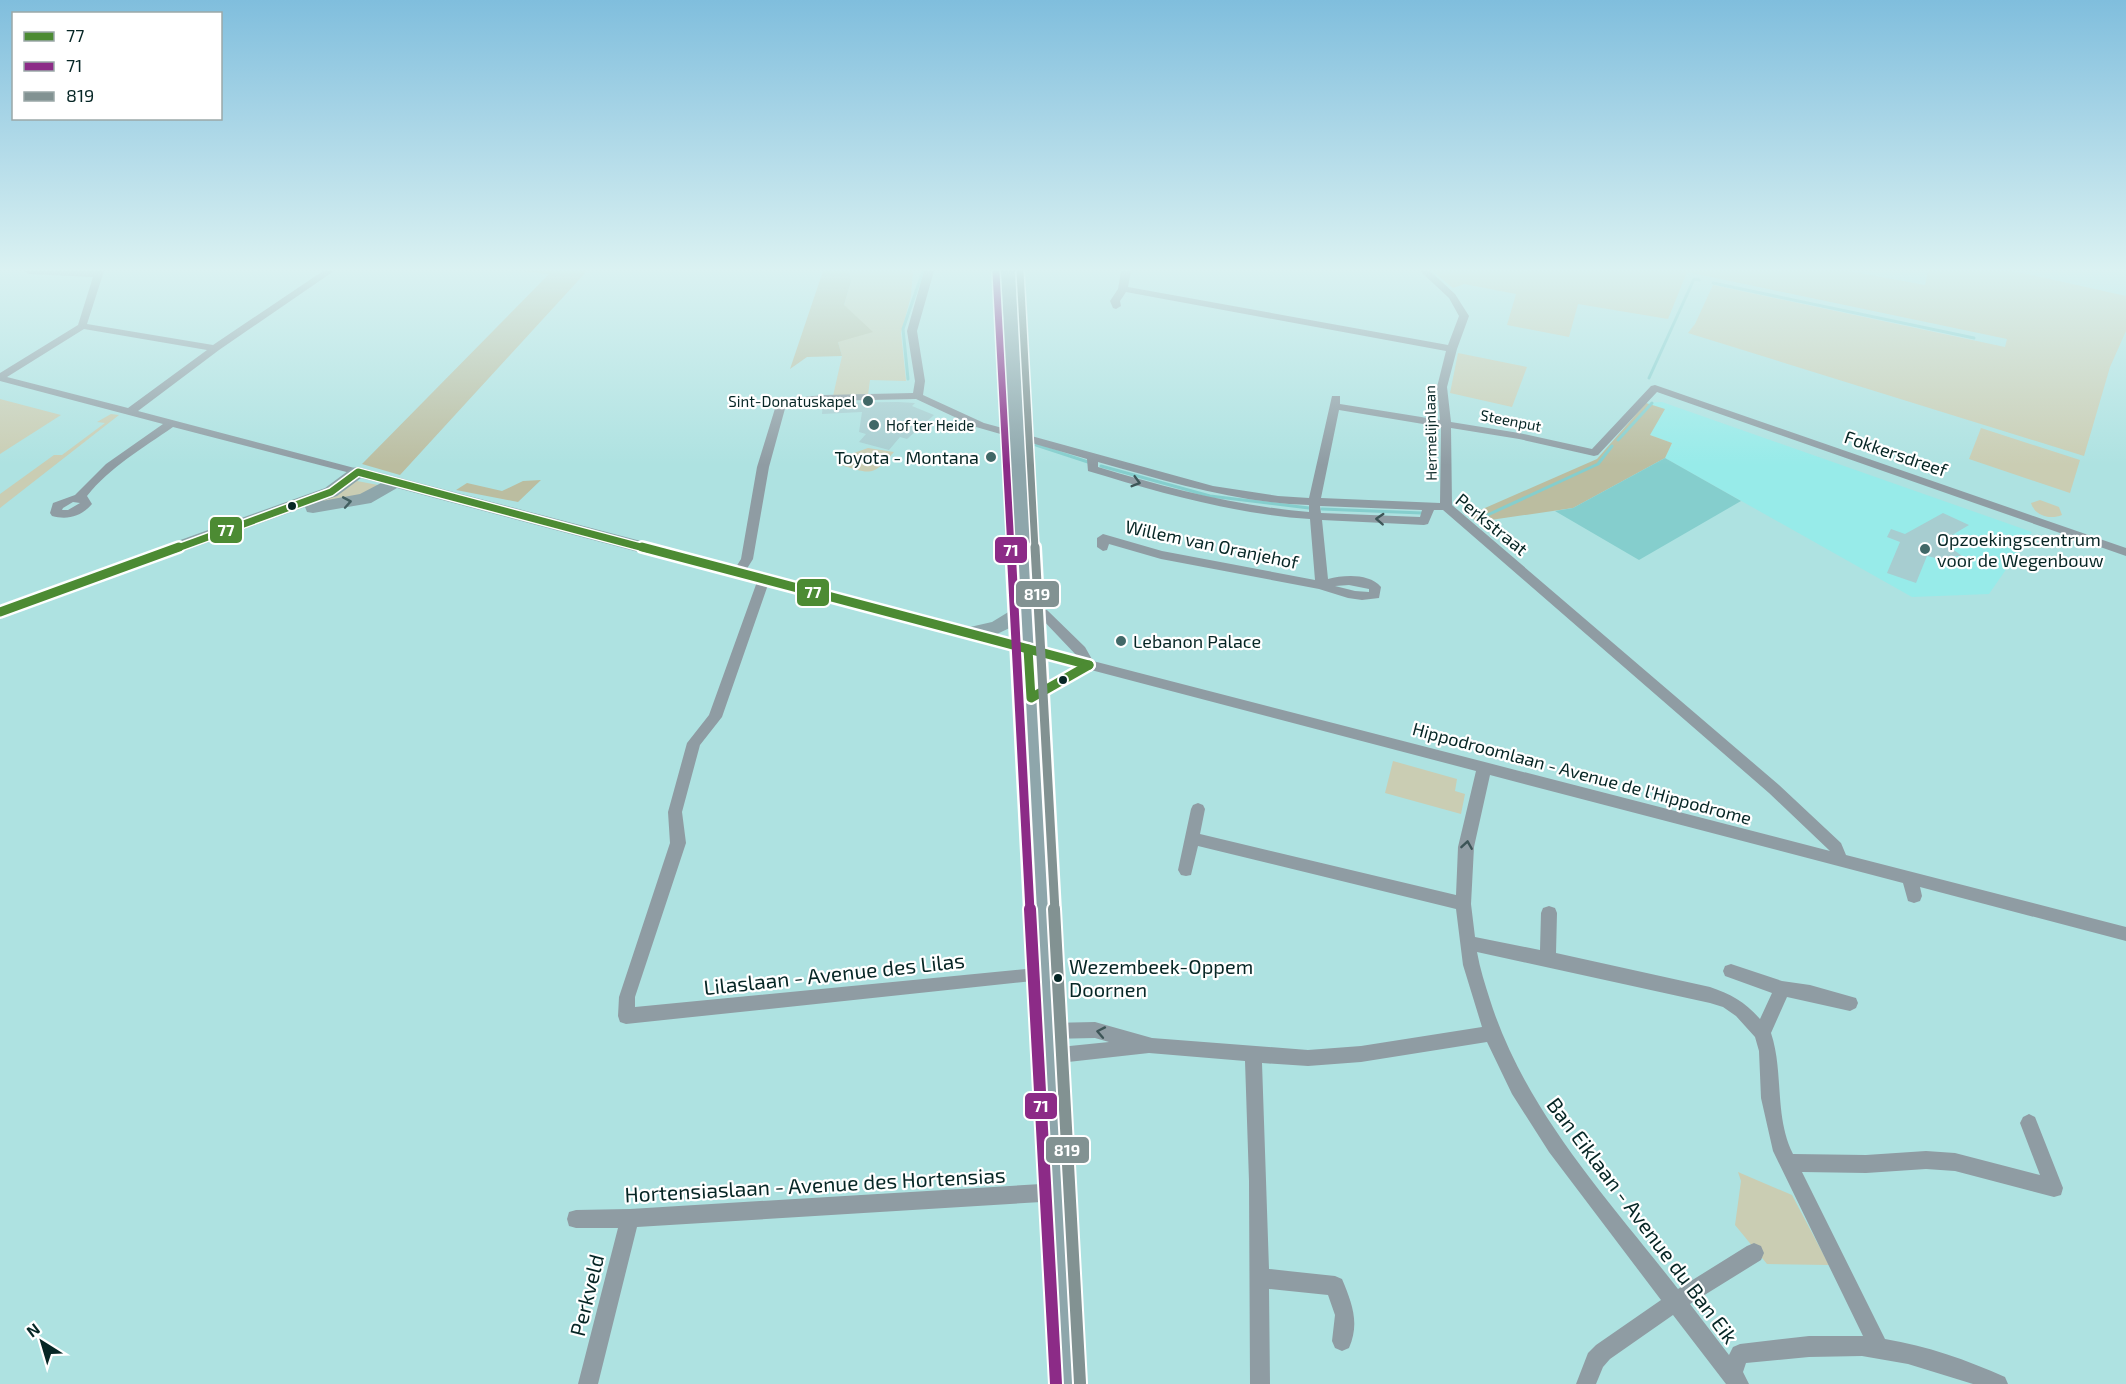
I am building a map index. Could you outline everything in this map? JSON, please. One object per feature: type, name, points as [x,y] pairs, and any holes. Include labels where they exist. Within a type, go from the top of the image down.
[{"type":"main road","points":[[1012,336],[1068,1384]]},
{"type":"main road","points":[[0,612],[334,491],[358,472],[1028,649]]},
{"type":"main road","points":[[269,516],[365,499],[395,482]]},
{"type":"main road","points":[[970,633],[987,631],[1015,616],[1022,608],[1024,594]]},
{"type":"street","points":[[0,378],[67,336]]},
{"type":"street","points":[[140,336],[215,348]]},
{"type":"street","points":[[130,412],[234,336]]},
{"type":"street","points":[[739,573],[747,559],[763,467],[782,402],[824,398],[918,396],[920,381],[913,336]]},
{"type":"street","points":[[1378,336],[1452,349]]},
{"type":"street","name":"Hermelijnlaan","points":[[1446,506],[1446,424],[1442,387],[1457,336]]},
{"type":"street","points":[[0,378],[358,472]]},
{"type":"street","name":"Steenput","points":[[1314,502],[1335,402],[1519,436],[1594,453],[1655,388]]},
{"type":"street","name":"Fokkersdreef","points":[[1655,388],[2126,552]]},
{"type":"street","name":"Perkstraat","points":[[918,396],[975,423],[1212,490],[1278,500],[1446,506],[1782,797],[1836,847],[1840,860]]},
{"type":"street","points":[[79,498],[89,484],[115,463],[172,423]]},
{"type":"street","points":[[1093,457],[1092,469],[1167,491],[1257,510],[1315,516],[1424,521],[1429,507]]},
{"type":"street","name":"Willem van Oranjehof","points":[[1103,547],[1103,538],[1161,555],[1322,585],[1314,502]]},
{"type":"street","name":"Lilaslaan - Avenue des Lilas","points":[[764,579],[715,717],[694,743],[675,812],[678,843],[627,997],[626,1016],[1046,974]]},
{"type":"street","points":[[1031,698],[1089,665],[1080,651],[1043,613]]},
{"type":"street","name":"Hippodroomlaan - Avenue de l'Hippodrome","points":[[1028,649],[2126,934]]},
{"type":"street","name":"Ban Eiklaan - Avenue du Ban Eik","points":[[1484,768],[1466,847],[1463,904],[1467,943],[1480,1000],[1492,1033],[1518,1088],[1555,1146],[1735,1380]]},
{"type":"street","points":[[1186,870],[1194,839],[1198,809]]},
{"type":"street","points":[[1194,839],[1463,904]]},
{"type":"street","points":[[1910,879],[1914,896]]},
{"type":"street","points":[[1548,958],[1549,913]]},
{"type":"street","points":[[1467,943],[1548,958],[1710,994],[1728,1001],[1742,1011],[1762,1033],[1768,1051],[1770,1098],[1775,1129],[1788,1163],[1879,1348]]},
{"type":"street","points":[[1731,971],[1782,989],[1850,1003]]},
{"type":"street","points":[[1762,1033],[1782,989]]},
{"type":"street","points":[[1049,1031],[1095,1030],[1152,1046]]},
{"type":"street","points":[[1050,1056],[1152,1046],[1308,1058],[1360,1054],[1492,1033]]},
{"type":"street","points":[[1253,1054],[1258,1181],[1260,1384]]},
{"type":"street","points":[[1788,1163],[1866,1164],[1926,1160],[1955,1162],[2054,1188],[2029,1124]]},
{"type":"street","name":"Hortensiaslaan - Avenue des Hortensias","points":[[576,1219],[630,1218],[1058,1192]]},
{"type":"street","name":"Perkveld","points":[[588,1384],[630,1218]]},
{"type":"street","points":[[1586,1384],[1595,1360],[1603,1352],[1675,1302],[1754,1253]]},
{"type":"street","points":[[1258,1278],[1335,1286],[1345,1315],[1342,1341]]},
{"type":"street","points":[[1735,1380],[1740,1354],[1826,1345],[1879,1348],[1970,1371],[1998,1384]]},
{"type":"shaded area","points":[[1662,402],[2032,532],[1989,594],[1912,597],[1665,458],[1672,443],[1650,435],[1646,403]]},
{"type":"shaded area","points":[[1665,458],[1741,501],[1639,560],[1555,511],[1573,508]]},
{"type":"green space","points":[[488,336],[528,336],[400,475],[362,464]]},
{"type":"green space","points":[[801,336],[860,336],[838,342],[842,356],[807,357],[790,369]]},
{"type":"green space","points":[[839,336],[901,336],[906,381],[870,380],[868,395],[833,396],[842,356],[838,342]]},
{"type":"green space","points":[[1696,336],[1951,336],[2005,347],[2007,339],[1991,336],[2124,336],[2110,367],[2084,456]]},
{"type":"green space","points":[[1458,353],[1527,367],[1512,407],[1450,393]]},
{"type":"green space","points":[[0,399],[61,415],[0,454]]},
{"type":"green space","points":[[1646,403],[1665,409],[1650,435],[1672,443],[1665,458],[1573,508],[1477,522],[1469,515],[1597,459]]},
{"type":"green space","points":[[111,414],[119,415],[0,508],[0,494],[54,455],[62,455],[105,423],[97,422]]},
{"type":"green space","points":[[1981,428],[2080,460],[2070,493],[1969,459]]},
{"type":"green space","points":[[868,448],[894,452],[881,466],[871,471],[840,465],[840,462],[848,455]]},
{"type":"green space","points":[[541,480],[518,502],[456,490],[467,483],[502,491],[523,481]]},
{"type":"green space","points":[[357,481],[378,485],[376,492],[314,506],[314,501]]},
{"type":"green space","points":[[2040,500],[2059,507],[2062,515],[2048,517],[2039,514],[2031,503]]},
{"type":"green space","points":[[1393,761],[1457,779],[1455,791],[1465,794],[1461,814],[1385,793]]},
{"type":"green space","points":[[1738,1172],[1792,1195],[1829,1265],[1767,1264],[1735,1225],[1741,1181]]},
{"type":"building","name":"Hof ter Heide","points":[[823,403],[915,403],[912,406],[934,415],[907,439],[900,437],[889,450],[859,442],[866,434],[859,432],[862,412],[822,414]]},
{"type":"building","name":"Opzoekingscentrum voor de Wegenbouw","points":[[1943,513],[1969,525],[1942,541],[1962,556],[1952,556],[1956,563],[1927,556],[1916,583],[1887,573],[1900,542],[1887,537],[1891,529],[1905,534]]},
{"type":"waterway","points":[[904,336],[908,379]]},
{"type":"waterway","points":[[1649,378],[1668,336]]},
{"type":"waterway","points":[[1963,336],[1974,338]]},
{"type":"waterway","points":[[1618,440],[1652,403]]},
{"type":"waterway","points":[[1036,445],[1088,462]]},
{"type":"waterway","points":[[1481,518],[1598,464],[1612,446]]},
{"type":"waterway","points":[[1101,466],[1210,496],[1309,508]]},
{"type":"waterway","points":[[1322,509],[1422,513]]},
{"type":"transit line","name":"71","points":[[999,336],[1056,1384]]},
{"type":"transit line","name":"819","points":[[1023,336],[1080,1383]]},
{"type":"transit line","name":"77","points":[[0,612],[331,492],[358,472],[1089,665]]},
{"type":"transit line","name":"77","points":[[1028,649],[1031,698],[1089,665]]},
{"type":"place","name":"Sint-Donatuskapel","points":[[868,401]]},
{"type":"place","name":"Hof ter Heide","points":[[874,425]]},
{"type":"place","name":"Toyota - Montana","points":[[991,457]]},
{"type":"place","name":"Opzoekingscentrum voor de Wegenbouw","points":[[1925,549]]},
{"type":"place","name":"Lebanon Palace","points":[[1121,641]]},
{"type":"place","name":"Wezembeek-Oppem Doornen","points":[[1058,978]]}]
